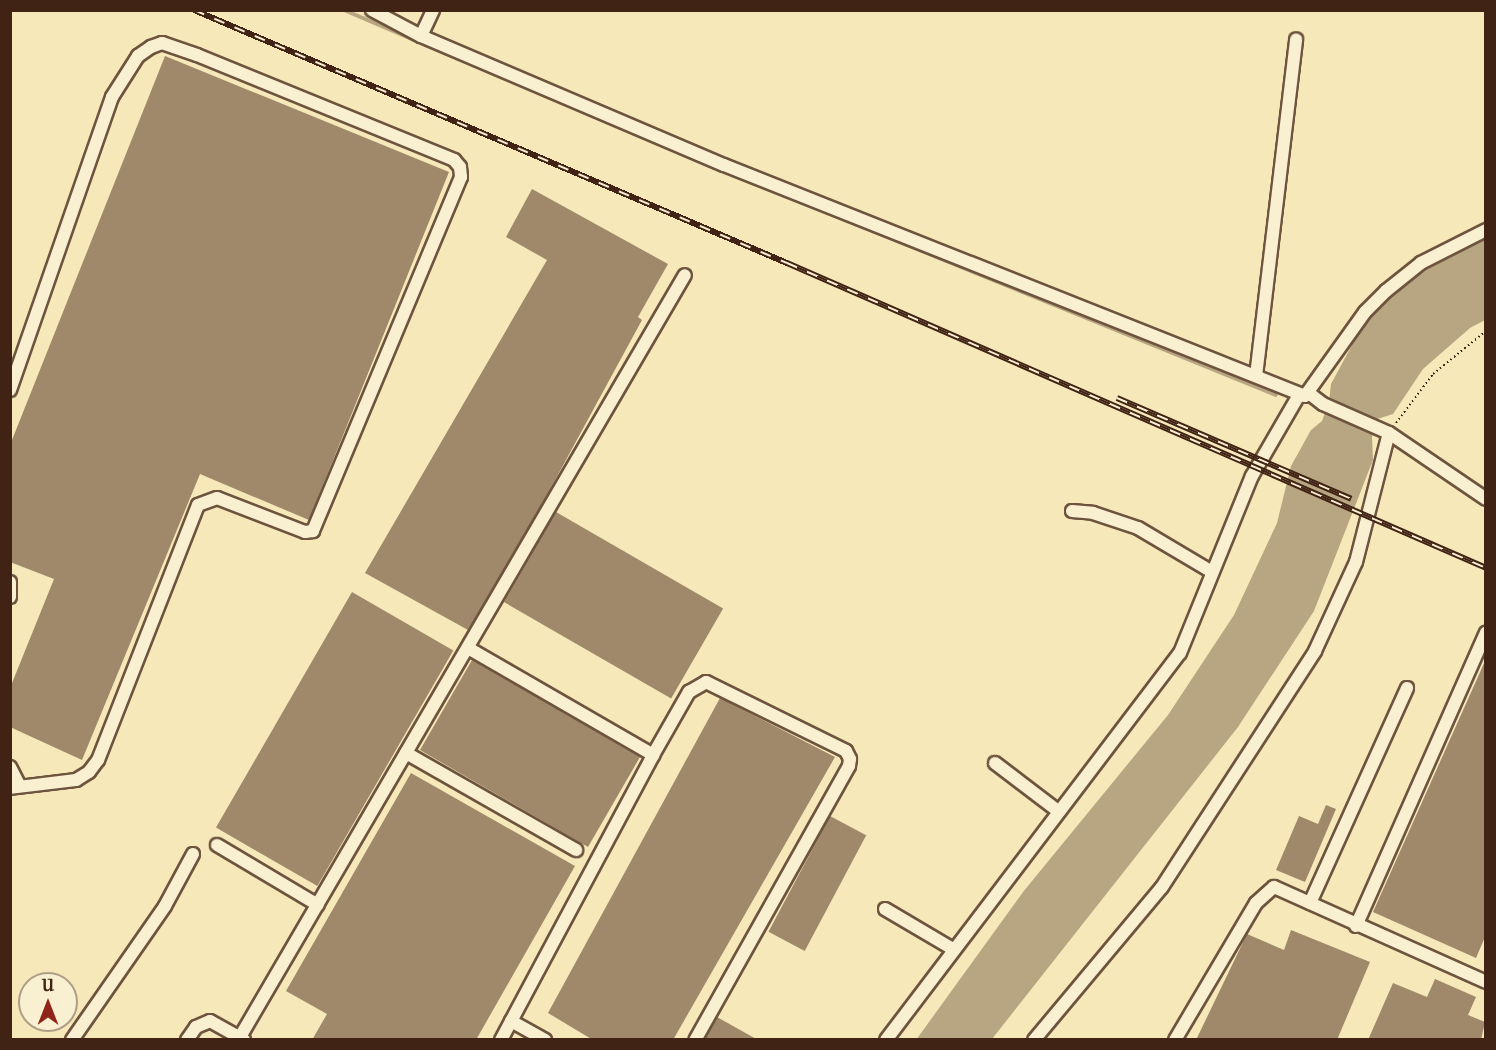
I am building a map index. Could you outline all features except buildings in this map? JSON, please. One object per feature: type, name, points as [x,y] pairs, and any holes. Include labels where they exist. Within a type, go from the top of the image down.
[{"type":"street","points":[[372,10],[421,36],[724,165],[1304,394],[1385,431],[1485,499]]},
{"type":"street","points":[[421,36],[433,10]]},
{"type":"street","points":[[1256,376],[1296,39]]},
{"type":"street","points":[[10,390],[112,97],[138,56],[150,47],[162,43],[197,55],[454,160],[460,167],[461,177],[313,531],[305,532],[217,498],[198,505],[98,760],[89,772],[76,780],[15,786],[10,766]]},
{"type":"street","points":[[886,1040],[1180,653],[1256,469],[1304,394],[1341,342],[1386,291],[1421,263],[1485,230]]},
{"type":"street","points":[[187,1040],[196,1027],[210,1022],[242,1038],[685,275]]},
{"type":"street","points":[[1034,1040],[1162,887],[1310,661],[1356,562],[1385,431]]},
{"type":"street","points":[[1072,511],[1093,513],[1138,528],[1212,572]]},
{"type":"street","points":[[10,582],[10,597]]},
{"type":"street","points":[[1356,926],[1485,633]]},
{"type":"street","points":[[468,648],[653,755]]},
{"type":"street","points":[[501,1040],[689,692],[706,682],[846,751],[850,759],[849,766],[695,1040]]},
{"type":"street","points":[[1310,903],[1407,688]]},
{"type":"street","points":[[406,753],[576,850]]},
{"type":"street","points":[[995,763],[1059,811]]},
{"type":"street","points":[[217,845],[318,905]]},
{"type":"street","points":[[72,1040],[165,906],[193,854]]},
{"type":"street","points":[[1175,1040],[1256,903],[1274,888],[1485,982]]},
{"type":"street","points":[[885,909],[953,949]]},
{"type":"street","points":[[511,1021],[545,1040]]},
{"type":"path","points":[[1385,431],[1433,374],[1485,331]]},
{"type":"shaded area","points":[[1485,238],[1485,320],[1470,328],[1423,369],[1393,414],[1377,419],[1372,437],[1373,460],[1314,611],[1238,727],[992,1039],[916,1040],[1023,892],[1168,715],[1234,615],[1277,523],[1291,466],[1311,430],[1322,421],[1329,402],[1331,384],[1359,332],[1396,290],[1454,252]]},
{"type":"waterway","points":[[344,10],[452,56]]},
{"type":"waterway","points":[[757,184],[1276,395]]},
{"type":"railway","points":[[194,10],[787,263],[1486,568]]},
{"type":"railway","points":[[1117,398],[1351,499]]}]
